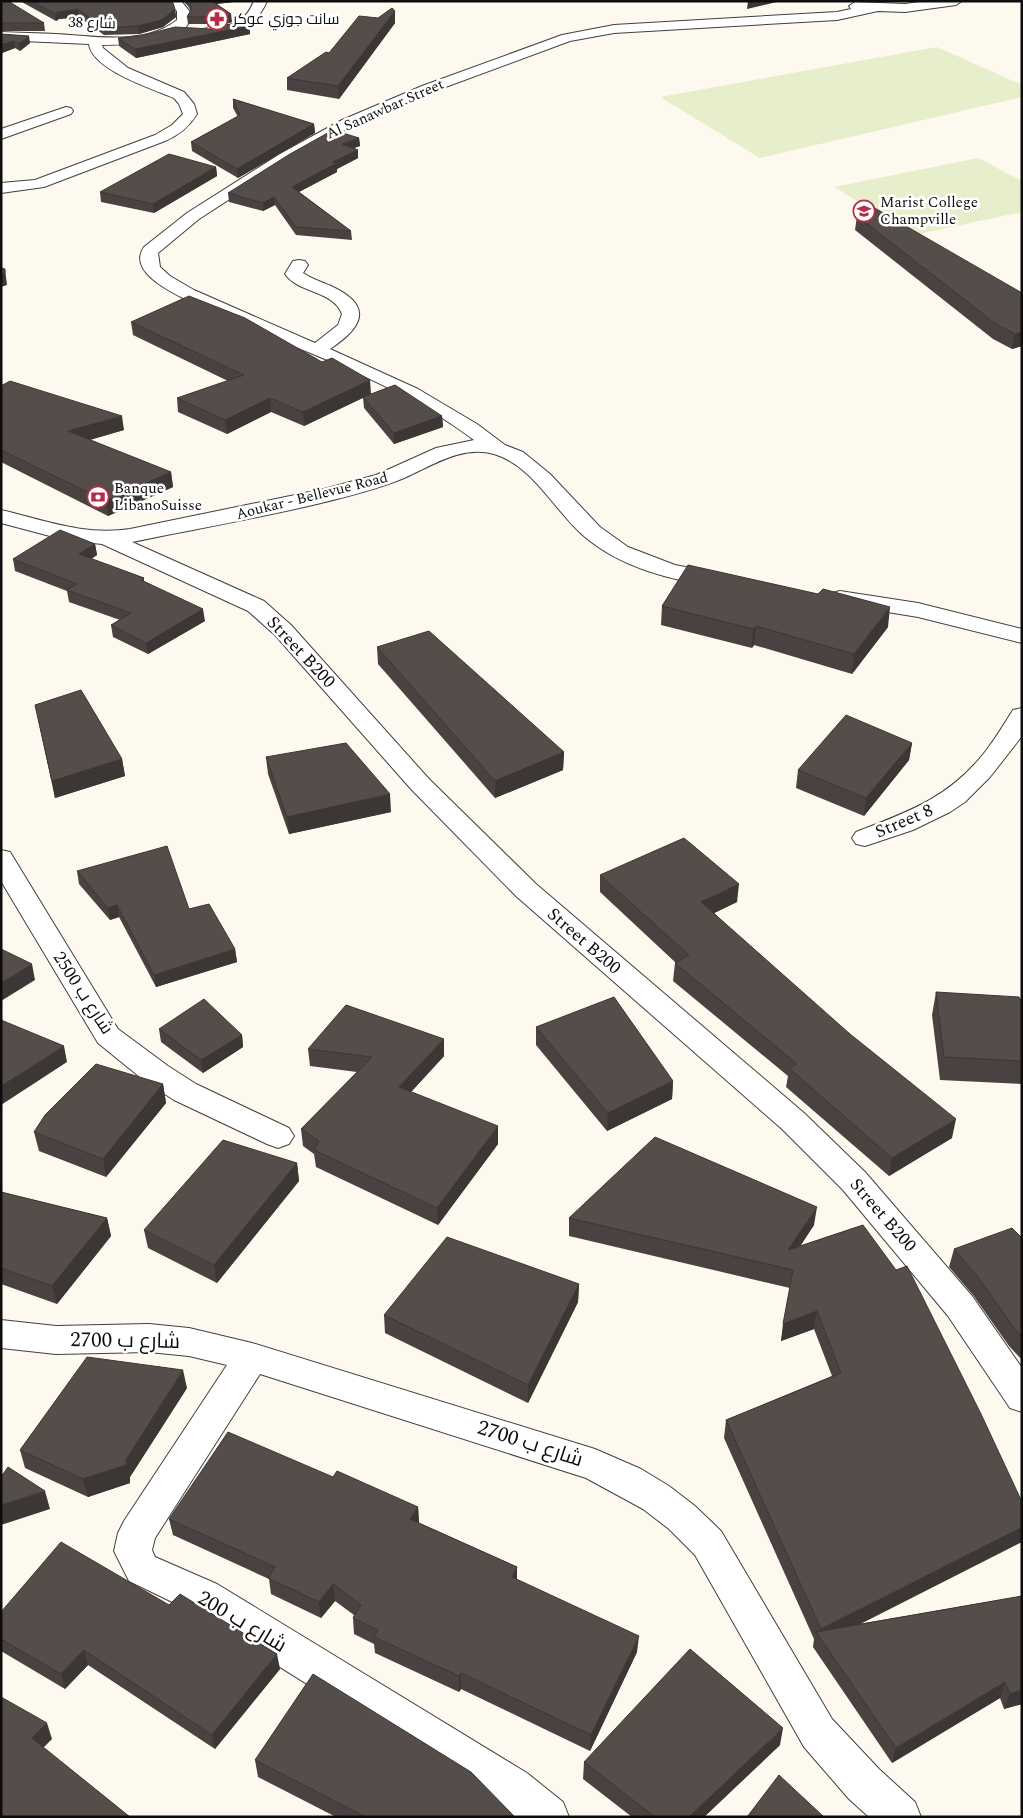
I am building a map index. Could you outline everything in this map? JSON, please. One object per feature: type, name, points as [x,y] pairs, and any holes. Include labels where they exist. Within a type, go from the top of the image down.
[{"type":"street","points":[[172,29],[183,21],[185,14],[183,9],[173,1]]},
{"type":"street","name":"شارع 38","points":[[1,36],[95,41],[141,38],[172,29],[223,32],[234,30],[247,22],[256,13],[261,1]]},
{"type":"street","points":[[829,4],[874,8],[916,7],[956,1]]},
{"type":"street","name":"Al Sanawbar Street","points":[[497,448],[463,422],[424,400],[316,350],[202,301],[154,272],[149,261],[150,251],[193,216],[285,156],[347,123],[427,89],[567,38],[614,29],[829,16],[874,8]]},
{"type":"street","points":[[43,24],[77,39]]},
{"type":"street","points":[[1,188],[38,184],[160,138],[177,130],[186,122],[190,114],[185,100],[179,95],[118,68],[96,49],[95,41]]},
{"type":"street","points":[[1,135],[15,128],[66,111]]},
{"type":"street","points":[[299,265],[294,274],[299,279],[328,292],[344,302],[351,314],[350,324],[342,333],[316,350]]},
{"type":"street","name":"Aoukar - Bellevue Road","points":[[1,516],[40,528],[106,538],[248,514],[344,491],[408,470],[461,446],[497,448],[517,456],[536,470],[592,532],[628,555],[652,566],[689,576],[738,583]]},
{"type":"street","name":"Street B200","points":[[106,538],[256,606],[276,623],[420,784],[526,890],[792,1121],[854,1180],[960,1306],[1022,1397]]},
{"type":"street","points":[[823,596],[918,610],[1022,636]]},
{"type":"street","name":"Street 8","points":[[865,838],[928,814],[960,792],[986,767],[1022,715]]},
{"type":"street","name":"شارع ب 2500","points":[[1,858],[108,1036],[157,1074],[185,1092],[278,1136]]},
{"type":"street","name":"شارع ب 2700","points":[[1,1334],[56,1340],[149,1338],[189,1342],[252,1356],[595,1465],[632,1481],[659,1498],[687,1520],[708,1543],[818,1733],[864,1784],[900,1817]]},
{"type":"street","name":"شارع ب 200","points":[[252,1356],[137,1533],[133,1551],[142,1569],[203,1597],[512,1788],[548,1817]]},
{"type":"green space","points":[[937,47],[1022,85],[1022,97],[760,158],[660,97]]},
{"type":"green space","points":[[978,158],[1022,181],[1022,212],[914,235],[834,187]]},
{"type":"building","points":[[1,1],[8,1],[44,23],[1,23]]},
{"type":"building","points":[[32,1],[171,1],[175,9],[162,20],[138,26],[103,28],[78,9],[55,14]]},
{"type":"building","points":[[189,1],[212,1],[231,14],[224,17],[187,17],[192,8]]},
{"type":"building","points":[[392,8],[395,11],[338,86],[287,78],[326,52],[329,53],[359,16],[378,18]]},
{"type":"building","points":[[244,22],[249,26],[135,49],[118,38],[140,36],[175,27],[211,29]]},
{"type":"building","points":[[1,34],[29,36],[19,44],[14,41],[1,45]]},
{"type":"building","points":[[233,99],[314,124],[237,169],[191,142],[240,115]]},
{"type":"building","points":[[333,130],[359,138],[342,144],[358,150],[333,162],[337,163],[292,187],[351,231],[296,227],[274,197],[263,203],[228,193],[290,154]]},
{"type":"building","points":[[169,154],[216,167],[153,204],[100,192]]},
{"type":"building","points":[[866,203],[1022,293],[1022,332],[1015,334],[996,324],[857,216]]},
{"type":"building","points":[[1,268],[5,269],[5,273],[1,274]]},
{"type":"building","points":[[189,296],[245,318],[322,362],[332,358],[370,380],[303,412],[270,398],[225,420],[177,398],[244,375],[131,322]]},
{"type":"building","points":[[10,381],[122,416],[68,431],[171,472],[106,501],[1,450],[1,386]]},
{"type":"building","points":[[395,385],[442,416],[394,433],[363,397]]},
{"type":"building","points":[[60,530],[95,544],[79,554],[144,578],[141,580],[203,609],[146,643],[111,625],[131,613],[67,590],[77,584],[13,559]]},
{"type":"building","points":[[688,565],[818,594],[823,589],[890,607],[854,654],[756,626],[753,629],[662,606]]},
{"type":"building","points":[[429,631],[564,752],[495,781],[377,647]]},
{"type":"building","points":[[81,690],[122,759],[52,781],[35,705]]},
{"type":"building","points":[[846,715],[912,743],[866,798],[798,770]]},
{"type":"building","points":[[346,743],[390,794],[287,817],[266,757]]},
{"type":"building","points":[[684,838],[739,884],[701,902],[850,1034],[956,1119],[892,1158],[789,1068],[797,1064],[675,963],[689,955],[600,875]]},
{"type":"building","points":[[167,846],[189,909],[209,904],[235,949],[154,975],[117,905],[108,908],[77,871]]},
{"type":"building","points":[[1,949],[32,964],[1,983]]},
{"type":"building","points":[[936,992],[1019,997],[1022,1002],[1022,1061],[944,1057]]},
{"type":"building","points":[[614,997],[673,1081],[608,1113],[536,1027]]},
{"type":"building","points":[[204,999],[242,1035],[201,1060],[159,1029]]},
{"type":"building","points":[[346,1005],[444,1039],[399,1087],[498,1126],[437,1208],[314,1150],[319,1141],[301,1129],[372,1057],[308,1049]]},
{"type":"building","points":[[1,1020],[64,1046],[1,1086]]},
{"type":"building","points":[[96,1064],[163,1084],[103,1159],[34,1132],[45,1115]]},
{"type":"building","points":[[655,1137],[817,1207],[788,1250],[863,1225],[896,1270],[907,1266],[981,1414],[1022,1502],[1022,1527],[821,1629],[726,1420],[841,1373],[817,1311],[783,1324],[793,1270],[569,1218]]},
{"type":"building","points":[[223,1140],[297,1163],[214,1265],[144,1230]]},
{"type":"building","points":[[1,1192],[107,1218],[52,1286],[1,1268]]},
{"type":"building","points":[[1012,1228],[1022,1238],[1022,1336],[1014,1328],[978,1277],[954,1249]]},
{"type":"building","points":[[447,1237],[579,1284],[528,1385],[384,1315]]},
{"type":"building","points":[[87,1357],[183,1370],[126,1460],[126,1465],[83,1479],[20,1450]]},
{"type":"building","points":[[228,1432],[333,1477],[337,1471],[418,1507],[410,1519],[517,1567],[512,1577],[639,1636],[591,1735],[461,1673],[459,1676],[374,1637],[378,1630],[353,1618],[361,1605],[333,1584],[319,1602],[268,1578],[275,1567],[169,1519]]},
{"type":"building","points":[[8,1467],[45,1491],[1,1505],[1,1477]]},
{"type":"building","points":[[61,1542],[169,1605],[180,1594],[277,1654],[212,1735],[84,1650],[61,1674],[1,1639],[1,1612]]},
{"type":"building","points":[[1022,1596],[1022,1690],[1010,1694],[1005,1682],[896,1748],[816,1632]]},
{"type":"building","points":[[690,1649],[783,1728],[689,1817],[655,1817],[584,1762]]},
{"type":"building","points":[[313,1674],[471,1772],[515,1817],[366,1817],[255,1760]]},
{"type":"building","points":[[1,1697],[47,1723],[32,1738],[130,1817],[1,1816]]},
{"type":"building","points":[[779,1775],[824,1817],[747,1817]]},
{"type":"place","name":"سانت جوزي عوكر","points":[[217,19]]},
{"type":"place","name":"Marist College Champville","points":[[864,211]]},
{"type":"place","name":"Banque LibanoSuisse","points":[[98,497]]}]
